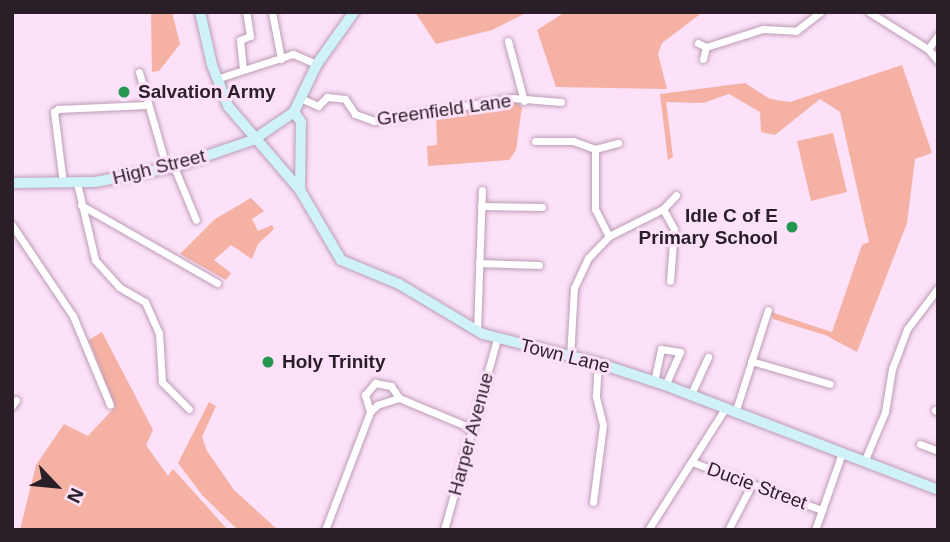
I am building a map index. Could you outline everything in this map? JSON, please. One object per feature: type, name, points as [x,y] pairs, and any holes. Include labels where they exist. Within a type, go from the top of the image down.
[{"type":"street","name":"Town Lane","points":[[200,12],[216,79],[228,106],[253,140],[300,190],[341,260],[399,284],[477,331],[497,339],[598,363],[691,394],[938,490]]},
{"type":"street","points":[[243,69],[240,40],[250,36],[246,12]]},
{"type":"street","points":[[272,12],[281,60]]},
{"type":"street","points":[[300,190],[301,122],[294,112],[317,64],[354,12]]},
{"type":"street","points":[[703,59],[702,45],[763,29],[796,31],[820,12]]},
{"type":"street","points":[[869,12],[928,49],[938,61]]},
{"type":"street","points":[[928,49],[938,35]]},
{"type":"street","points":[[508,41],[524,101]]},
{"type":"street","points":[[216,79],[293,54],[317,64]]},
{"type":"street","points":[[139,72],[147,106],[170,168],[196,220]]},
{"type":"street","name":"Greenfield Lane","points":[[300,98],[318,106],[327,97],[345,99],[355,114],[374,121],[513,98],[561,102]]},
{"type":"street","points":[[63,183],[54,112],[147,106]]},
{"type":"street","name":"High Street","points":[[12,183],[78,183],[170,168],[253,140],[294,112]]},
{"type":"street","points":[[535,141],[573,141],[595,149],[618,143]]},
{"type":"street","points":[[595,149],[595,209],[609,236]]},
{"type":"street","points":[[78,183],[95,260],[119,286],[145,302],[159,333],[162,382],[189,409]]},
{"type":"street","points":[[477,331],[482,190]]},
{"type":"street","points":[[570,357],[574,288],[588,258],[609,236],[663,209],[676,195]]},
{"type":"street","points":[[81,205],[217,283]]},
{"type":"street","points":[[481,206],[542,207]]},
{"type":"street","points":[[663,209],[674,237],[670,281]]},
{"type":"street","points":[[12,225],[73,316],[110,405]]},
{"type":"street","points":[[479,264],[539,265]]},
{"type":"street","points":[[864,462],[885,412],[892,369],[907,329],[938,289]]},
{"type":"street","points":[[648,530],[692,462],[731,409],[751,362],[768,310]]},
{"type":"street","name":"Harper Avenue","points":[[444,530],[497,339]]},
{"type":"street","points":[[661,349],[680,352],[660,384],[661,349]]},
{"type":"street","points":[[691,394],[708,357]]},
{"type":"street","points":[[751,362],[830,384]]},
{"type":"street","points":[[593,502],[603,425],[596,396],[598,363]]},
{"type":"street","points":[[325,530],[370,412],[365,395],[376,383],[391,386],[399,398],[471,428]]},
{"type":"street","points":[[370,412],[399,398]]},
{"type":"street","points":[[920,444],[938,451]]},
{"type":"street","points":[[815,530],[842,453]]},
{"type":"street","name":"Ducie Street","points":[[692,462],[822,510]]},
{"type":"street","points":[[728,530],[752,484]]},
{"type":"shaded area","points":[[151,12],[172,12],[180,44],[159,71],[152,72]]},
{"type":"shaded area","points":[[415,12],[528,12],[492,30],[436,44]]},
{"type":"shaded area","points":[[565,12],[703,12],[662,43],[658,54],[667,89],[556,87],[537,30]]},
{"type":"shaded area","points":[[902,65],[932,153],[915,159],[907,223],[857,352],[825,335],[773,319],[771,312],[832,332],[862,245],[869,242],[840,112],[820,99],[775,135],[761,132],[760,112],[729,94],[703,103],[666,102],[673,157],[668,160],[660,94],[745,83],[770,99],[790,102]]},
{"type":"shaded area","points":[[515,101],[522,107],[516,150],[509,160],[428,166],[427,146],[437,145],[436,113]]},
{"type":"shaded area","points":[[833,133],[847,192],[811,201],[797,141]]},
{"type":"shaded area","points":[[251,198],[264,211],[252,219],[258,231],[272,225],[274,229],[258,244],[252,259],[231,245],[214,260],[231,273],[226,280],[180,254],[215,219]]},
{"type":"shaded area","points":[[102,332],[153,430],[146,445],[168,476],[173,469],[228,530],[20,530],[36,465],[64,424],[88,436],[115,407],[89,340]]},
{"type":"shaded area","points":[[209,402],[216,406],[202,437],[207,451],[234,490],[278,530],[238,530],[202,495],[178,463]]},
{"type":"place","name":"Salvation Army","points":[[124,92]]},
{"type":"place","name":"Idle C of E Primary School","points":[[792,227]]},
{"type":"place","name":"Holy Trinity","points":[[268,362]]}]
